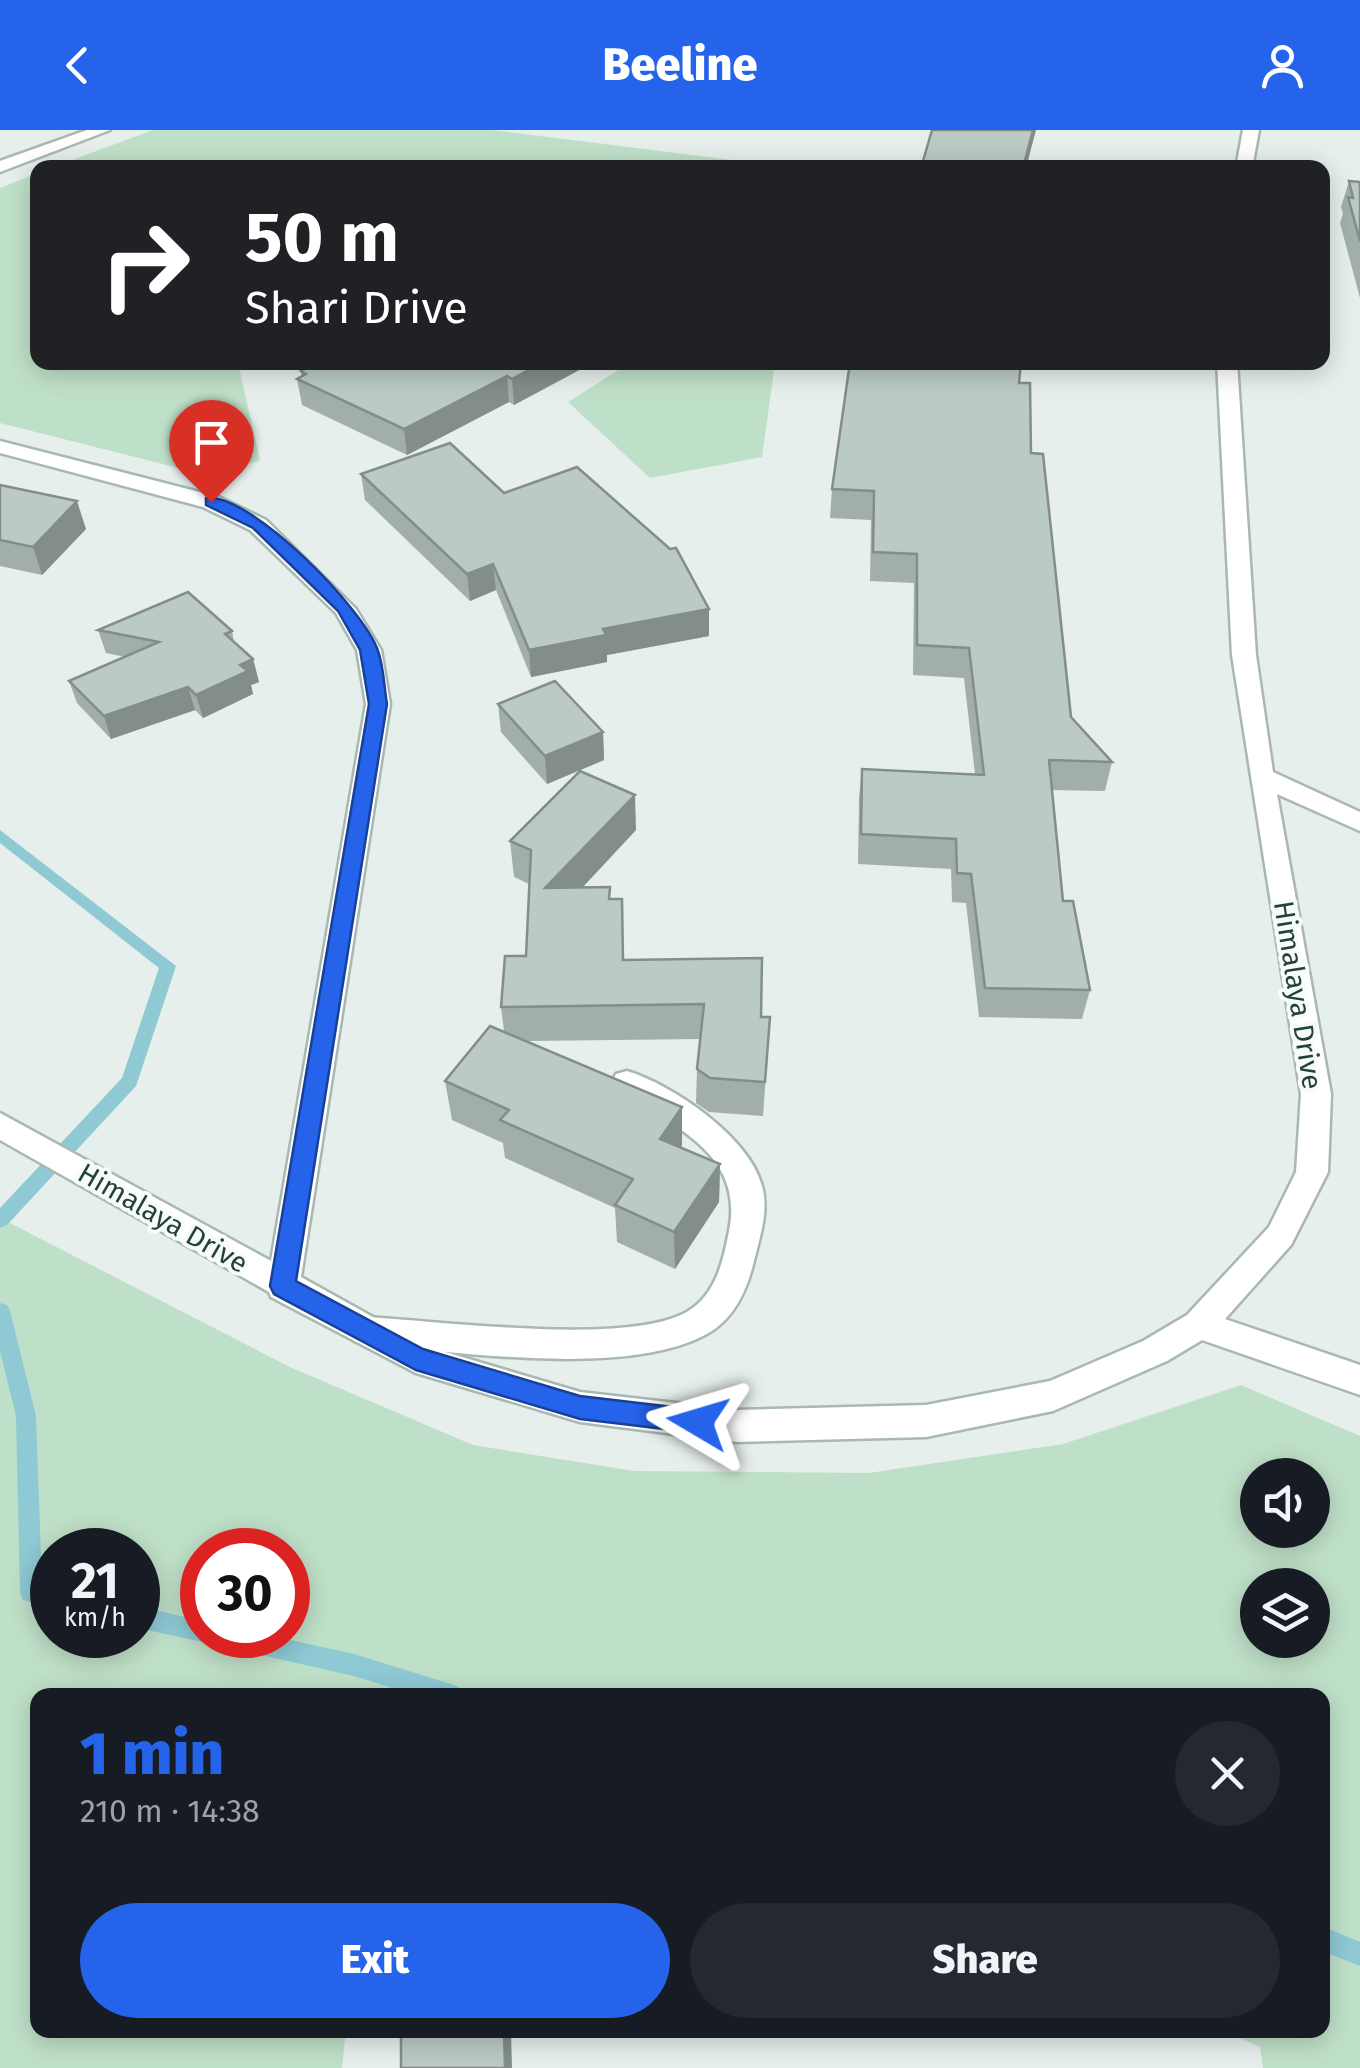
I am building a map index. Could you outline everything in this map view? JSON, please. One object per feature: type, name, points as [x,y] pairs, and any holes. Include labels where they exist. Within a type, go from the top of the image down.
[{"type":"street","points":[[0,167],[102,130]]},
{"type":"street","points":[[1245,160],[1250,130]]},
{"type":"street","name":"Himalaya Drive","points":[[0,1125],[416,1358],[580,1407],[738,1426],[926,1421],[1053,1396],[1155,1351],[1198,1326],[1280,1236],[1312,1172],[1316,1094],[1260,777],[1244,655],[1228,370]]},
{"type":"street","points":[[0,447],[211,502],[258,524],[345,609],[369,650],[378,704],[282,1286]]},
{"type":"street","points":[[1260,777],[1360,822]]},
{"type":"street","points":[[366,1331],[570,1342],[635,1339],[694,1324],[725,1298],[746,1236],[748,1185],[743,1169],[726,1147],[627,1082]]},
{"type":"street","points":[[1198,1326],[1360,1380]]},
{"type":"green space","points":[[153,130],[491,130],[732,160],[72,160]]},
{"type":"green space","points":[[30,176],[30,370],[240,370],[260,460],[214,477],[0,423],[0,188]]},
{"type":"green space","points":[[618,370],[774,370],[762,457],[650,478],[568,402]]},
{"type":"green space","points":[[0,1218],[290,1367],[473,1445],[634,1471],[869,1473],[1063,1444],[1241,1385],[1360,1436],[1360,2068],[1263,2068],[1260,2047],[1240,2038],[1330,2038],[1330,1688],[30,1688],[30,2038],[345,2038],[342,2068],[0,2068]]},
{"type":"building","points":[[932,130],[1033,130],[1025,160],[923,160]]},
{"type":"building","points":[[1349,181],[1360,182],[1360,241],[1348,197],[1353,198]]},
{"type":"building","points":[[528,370],[512,379],[507,376],[404,429],[297,379],[306,374],[301,371]]},
{"type":"building","points":[[849,370],[1020,370],[1019,383],[1030,383],[1031,453],[1043,454],[1071,717],[1112,762],[1049,760],[1063,901],[1073,901],[1090,990],[985,988],[971,874],[957,873],[956,839],[861,834],[862,769],[984,775],[969,648],[917,645],[917,554],[873,552],[874,491],[832,489]]},
{"type":"building","points":[[450,443],[504,493],[577,467],[670,549],[676,548],[709,609],[603,629],[606,635],[529,650],[493,564],[467,574],[361,474]]},
{"type":"building","points":[[0,485],[77,501],[33,547],[0,540]]},
{"type":"building","points":[[188,592],[232,631],[225,634],[253,659],[240,665],[248,671],[196,695],[188,687],[104,716],[69,681],[159,642],[98,630]]},
{"type":"building","points":[[555,681],[603,732],[545,756],[498,704]]},
{"type":"building","points":[[580,771],[635,795],[545,888],[610,887],[609,899],[622,899],[623,960],[762,958],[761,1017],[770,1017],[765,1082],[710,1078],[697,1069],[704,1004],[501,1007],[505,956],[526,956],[531,850],[510,841]]},
{"type":"building","points":[[490,1026],[682,1107],[660,1139],[720,1164],[674,1232],[615,1205],[633,1179],[500,1120],[509,1110],[445,1081]]},
{"type":"building","points":[[401,2038],[504,2038],[505,2068],[401,2068]]},
{"type":"waterway","points":[[0,835],[168,966],[130,1081],[0,1220]]},
{"type":"waterway","points":[[0,1311],[26,1416],[30,1558]]},
{"type":"waterway","points":[[160,1622],[180,1626]]},
{"type":"waterway","points":[[310,1655],[428,1688]]},
{"type":"waterway","points":[[1330,1941],[1360,1954]]},
{"type":"route","points":[[211,502],[258,524],[345,609],[369,650],[378,704],[282,1286],[416,1358],[580,1407],[698,1422]]}]
